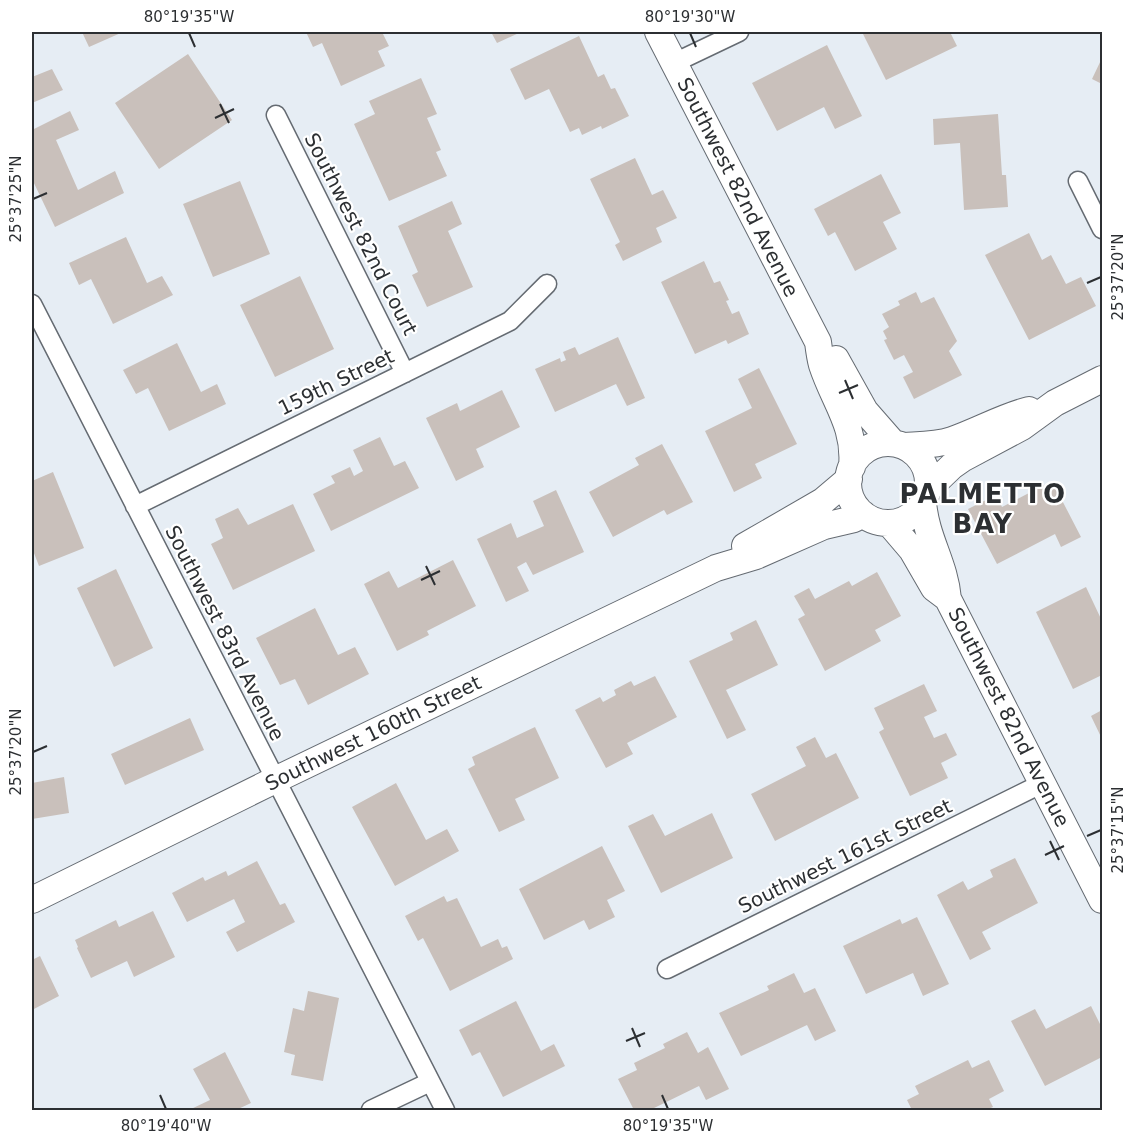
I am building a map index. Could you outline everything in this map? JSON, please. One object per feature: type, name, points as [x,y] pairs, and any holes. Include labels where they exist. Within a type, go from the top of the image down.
[{"type":"street","name":"Southwest 82nd Avenue","points":[[658,32],[818,342],[836,359],[865,411],[899,445]]},
{"type":"street","points":[[674,63],[739,32]]},
{"type":"street","name":"Southwest 82nd Court","points":[[276,115],[405,373]]},
{"type":"street","points":[[1078,181],[1102,229]]},
{"type":"street","name":"159th Street","points":[[135,506],[510,321],[547,284]]},
{"type":"street","name":"Southwest 83rd Avenue","points":[[32,304],[445,1110]]},
{"type":"street","name":"Southwest 82nd Avenue","points":[[818,342],[821,364],[844,414],[852,440],[850,473]]},
{"type":"street","points":[[1055,403],[1015,414],[938,444],[880,444],[868,448],[858,456],[850,473],[851,498],[863,514],[875,520],[889,523],[909,517],[952,466],[1022,427],[1055,403],[1102,379]]},
{"type":"street","points":[[899,445],[916,453],[923,463],[928,476],[925,496]]},
{"type":"street","name":"Southwest 160th Street","points":[[716,568],[748,544],[823,501],[850,473]]},
{"type":"street","name":"Southwest 82nd Avenue","points":[[925,496],[927,530],[946,578],[948,599],[1102,900]]},
{"type":"street","name":"Southwest 160th Street","points":[[32,900],[275,780],[716,568],[756,556],[824,526],[854,519],[863,514]]},
{"type":"street","name":"Southwest 82nd Avenue","points":[[889,523],[912,550],[934,588],[948,599]]},
{"type":"street","name":"Southwest 161st Street","points":[[667,969],[1043,783]]},
{"type":"street","points":[[372,1110],[430,1082]]},
{"type":"building","points":[[82,32],[123,32],[89,47]]},
{"type":"building","points":[[306,32],[382,32],[389,46],[378,51],[385,66],[341,86],[322,43],[313,47]]},
{"type":"building","points":[[491,32],[521,32],[497,43]]},
{"type":"building","points":[[862,32],[950,32],[957,46],[886,80]]},
{"type":"building","points":[[579,36],[598,77],[604,74],[611,89],[615,88],[629,116],[602,129],[601,126],[582,135],[579,128],[570,132],[549,89],[525,100],[510,69]]},
{"type":"building","points":[[827,45],[862,116],[835,129],[824,107],[777,131],[752,83]]},
{"type":"building","points":[[188,54],[232,120],[159,169],[115,103]]},
{"type":"building","points":[[1102,58],[1102,84],[1092,79]]},
{"type":"building","points":[[52,69],[63,90],[32,103],[32,77]]},
{"type":"building","points":[[421,78],[437,114],[427,118],[441,150],[436,152],[447,176],[389,201],[354,124],[375,114],[369,101]]},
{"type":"building","points":[[70,111],[79,130],[56,140],[78,190],[115,171],[124,193],[55,227],[32,179],[32,130]]},
{"type":"building","points":[[998,114],[1002,175],[1006,175],[1008,207],[964,210],[960,143],[934,145],[933,119]]},
{"type":"building","points":[[635,158],[652,195],[663,190],[677,218],[656,228],[662,242],[623,261],[615,245],[620,242],[590,179]]},
{"type":"building","points":[[881,174],[901,213],[883,222],[897,249],[855,271],[835,232],[828,236],[814,209]]},
{"type":"building","points":[[240,181],[270,254],[213,277],[183,204]]},
{"type":"building","points":[[452,201],[462,224],[448,231],[473,287],[427,307],[412,275],[418,272],[398,226]]},
{"type":"building","points":[[1029,233],[1042,260],[1051,255],[1066,284],[1081,277],[1096,306],[1029,340],[985,255]]},
{"type":"building","points":[[126,237],[147,283],[162,276],[173,295],[113,324],[91,279],[79,285],[69,263]]},
{"type":"building","points":[[704,261],[714,283],[720,281],[729,300],[726,301],[732,314],[739,311],[749,334],[728,344],[726,340],[695,354],[661,282]]},
{"type":"building","points":[[300,276],[334,349],[275,377],[240,305]]},
{"type":"building","points":[[916,292],[921,303],[934,297],[957,341],[949,351],[962,375],[914,399],[903,377],[913,372],[904,355],[894,360],[884,340],[887,339],[883,331],[889,327],[882,314],[900,305],[898,301]]},
{"type":"building","points":[[618,337],[645,398],[627,406],[616,384],[555,412],[535,369],[560,358],[561,362],[566,360],[563,352],[575,347],[579,355]]},
{"type":"building","points":[[177,343],[201,392],[217,384],[226,404],[169,431],[148,388],[136,394],[123,370]]},
{"type":"building","points":[[759,368],[797,444],[755,464],[762,478],[734,492],[705,431],[752,408],[738,379]]},
{"type":"building","points":[[502,390],[520,427],[476,449],[484,467],[456,481],[426,418],[457,403],[460,411]]},
{"type":"building","points":[[380,437],[394,466],[405,461],[419,488],[331,531],[313,494],[335,483],[331,476],[350,467],[354,476],[363,471],[353,450]]},
{"type":"building","points":[[662,444],[693,502],[667,515],[664,510],[613,537],[589,492],[639,465],[635,458]]},
{"type":"building","points":[[53,472],[84,548],[39,566],[32,548],[32,481]]},
{"type":"building","points":[[1052,481],[1081,537],[1061,547],[1055,534],[997,564],[968,509],[996,495],[1002,507]]},
{"type":"building","points":[[556,490],[584,552],[533,575],[526,562],[517,567],[529,591],[506,602],[477,539],[511,523],[517,538],[544,526],[533,501]]},
{"type":"building","points":[[293,504],[315,551],[233,590],[211,544],[223,538],[215,519],[238,508],[248,525]]},
{"type":"building","points":[[453,560],[476,606],[427,631],[429,635],[397,651],[364,584],[389,571],[398,588]]},
{"type":"building","points":[[116,569],[153,648],[114,667],[77,588]]},
{"type":"building","points":[[877,572],[901,616],[875,630],[881,641],[825,671],[798,619],[805,615],[794,596],[809,588],[815,599],[849,581],[852,586]]},
{"type":"building","points":[[1086,587],[1102,621],[1102,675],[1073,689],[1036,612]]},
{"type":"building","points":[[315,608],[338,655],[355,647],[369,674],[308,705],[295,679],[280,685],[256,638]]},
{"type":"building","points":[[756,620],[778,665],[726,690],[746,730],[727,739],[689,661],[733,640],[730,633]]},
{"type":"building","points":[[655,676],[677,717],[627,743],[633,754],[606,768],[575,710],[600,697],[603,702],[616,695],[614,690],[631,681],[634,686]]},
{"type":"building","points":[[924,684],[937,711],[924,717],[934,738],[946,733],[957,755],[941,763],[948,778],[910,796],[879,732],[884,729],[874,708]]},
{"type":"building","points":[[1102,710],[1102,739],[1091,716]]},
{"type":"building","points":[[190,718],[204,750],[125,785],[111,754]]},
{"type":"building","points":[[535,727],[559,778],[515,799],[525,820],[499,832],[468,769],[475,765],[472,757]]},
{"type":"building","points":[[815,737],[826,758],[836,753],[859,798],[775,841],[751,794],[806,766],[796,747]]},
{"type":"building","points":[[64,777],[69,813],[32,819],[32,783]]},
{"type":"building","points":[[396,783],[426,840],[447,829],[459,851],[395,886],[352,807]]},
{"type":"building","points":[[712,813],[733,858],[661,893],[628,826],[653,814],[665,836]]},
{"type":"building","points":[[602,846],[625,891],[607,900],[615,917],[589,930],[584,920],[544,940],[519,889]]},
{"type":"building","points":[[1015,858],[1038,903],[982,932],[991,949],[970,960],[937,895],[963,881],[968,890],[993,877],[990,870]]},
{"type":"building","points":[[257,861],[280,905],[285,903],[295,922],[237,952],[226,932],[245,922],[234,899],[187,922],[172,893],[203,877],[205,881],[226,871],[228,876]]},
{"type":"building","points":[[444,896],[447,902],[457,898],[481,947],[498,939],[502,948],[507,946],[513,959],[450,991],[423,938],[418,941],[405,916]]},
{"type":"building","points":[[153,911],[175,957],[134,977],[127,961],[91,978],[75,940],[116,920],[119,927]]},
{"type":"building","points":[[917,917],[949,984],[923,996],[913,973],[866,994],[843,946],[900,919],[902,924]]},
{"type":"building","points":[[40,956],[59,996],[32,1010],[32,960]]},
{"type":"building","points":[[794,973],[804,993],[815,988],[836,1031],[815,1041],[807,1025],[741,1056],[719,1013],[769,990],[767,986]]},
{"type":"building","points":[[308,991],[339,998],[323,1081],[291,1075],[295,1055],[284,1052],[293,1008],[304,1011]]},
{"type":"building","points":[[516,1001],[541,1051],[554,1044],[565,1066],[503,1097],[480,1052],[472,1056],[459,1030]]},
{"type":"building","points":[[1091,1006],[1102,1028],[1102,1057],[1045,1086],[1011,1021],[1035,1009],[1046,1029]]},
{"type":"building","points":[[687,1032],[698,1053],[708,1047],[729,1089],[706,1100],[699,1086],[650,1110],[634,1110],[618,1079],[637,1070],[634,1063],[665,1048],[663,1044]]},
{"type":"building","points":[[225,1052],[251,1103],[236,1110],[189,1110],[210,1100],[193,1069]]},
{"type":"building","points":[[968,1060],[972,1068],[989,1060],[1004,1091],[989,1099],[993,1107],[986,1110],[912,1110],[907,1100],[919,1094],[915,1086]]},
{"type":"district","name":"PALMETTO BAY","points":[[983,509]]}]
